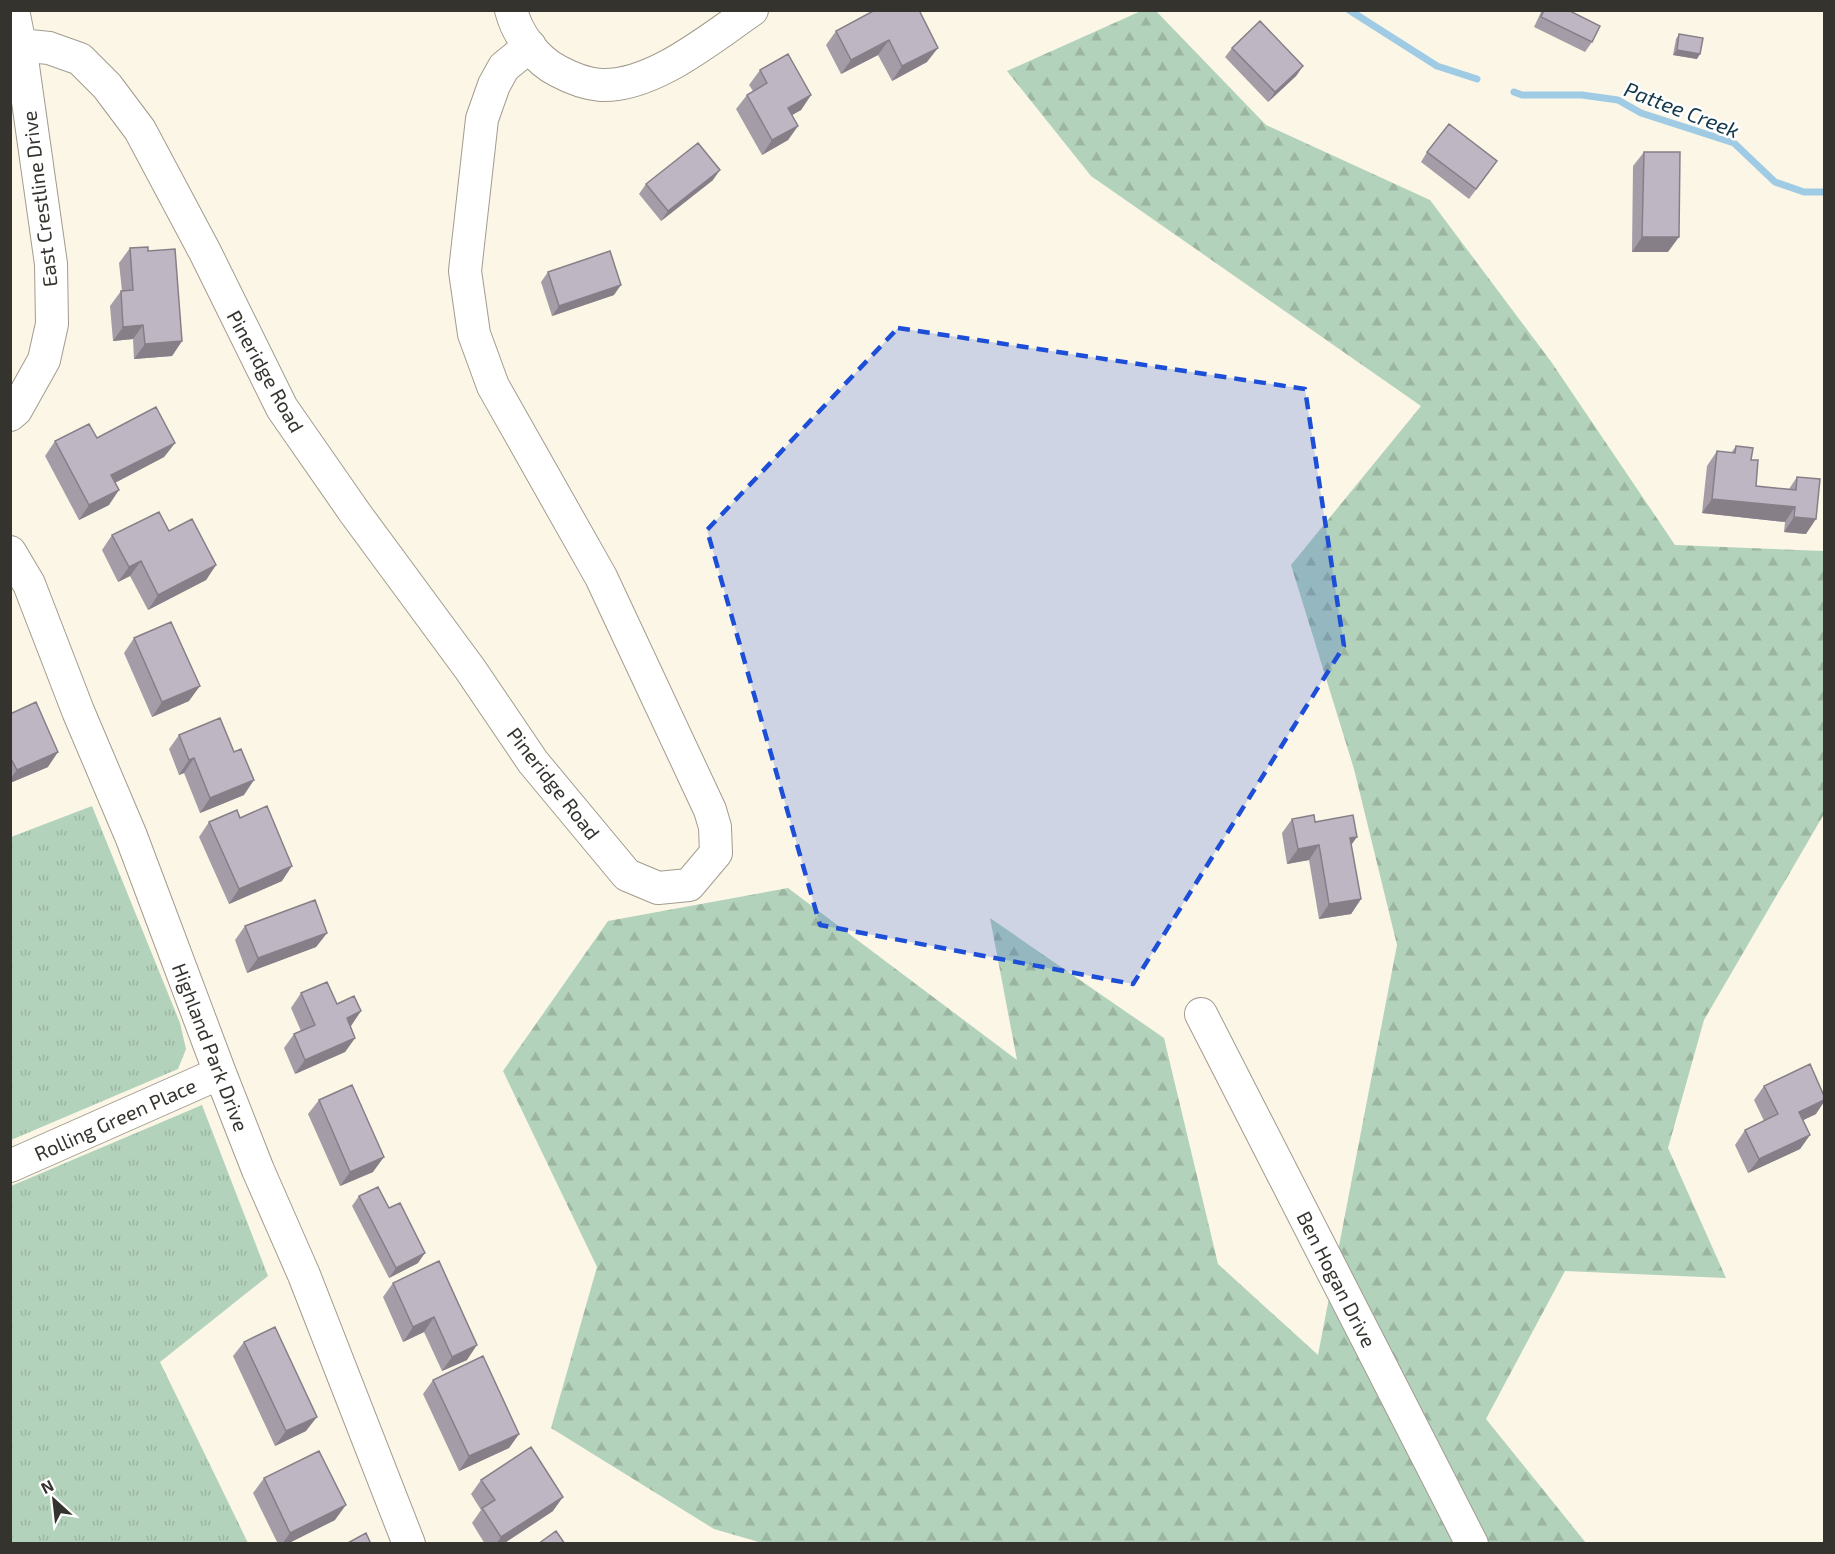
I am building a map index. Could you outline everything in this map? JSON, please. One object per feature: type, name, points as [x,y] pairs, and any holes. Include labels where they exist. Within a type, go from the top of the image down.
[{"type":"street","name":"East Crestline Drive","points":[[10,415],[16,410],[44,360],[51,324],[51,264],[13,10]]},
{"type":"street","points":[[511,10],[518,28],[544,62],[561,73],[593,84],[614,84],[637,78],[676,61],[752,10]]},
{"type":"street","name":"Pineridge Road","points":[[20,45],[49,48],[80,59],[107,86],[140,129],[205,252],[282,408],[355,513],[470,669],[533,762],[627,875],[658,888],[689,885],[716,853],[715,828],[700,788],[601,578],[493,386],[474,334],[465,271],[482,119],[494,85],[504,67],[530,46]]},
{"type":"street","name":"Highland Park Drive","points":[[10,552],[29,584],[78,711],[131,836],[258,1170],[304,1275],[409,1544]]},
{"type":"street","name":"Ben Hogan Drive","points":[[1201,1014],[1472,1544]]},
{"type":"street","name":"Rolling Green Place","points":[[10,1166],[220,1073]]},
{"type":"highlighted area","points":[[898,328],[1305,389],[1344,646],[1133,984],[820,925],[707,530]]},
{"type":"green space","points":[[1141,11],[1156,11],[1266,125],[1430,200],[1552,363],[1675,545],[1824,551],[1824,814],[1704,1020],[1668,1148],[1726,1278],[1565,1271],[1486,1419],[1586,1543],[766,1544],[714,1529],[551,1428],[597,1267],[503,1071],[608,921],[788,888],[1017,1060],[990,918],[1164,1038],[1218,1264],[1318,1355],[1397,945],[1354,769],[1291,565],[1421,406],[1091,176],[1007,71]]},
{"type":"green space","points":[[92,806],[180,1023],[186,1049],[178,1069],[11,1140],[11,837]]},
{"type":"green space","points":[[202,1105],[268,1276],[160,1362],[248,1543],[11,1543],[11,1186]]},
{"type":"building","points":[[875,10],[919,10],[938,48],[902,66],[889,40],[851,60],[836,31]]},
{"type":"building","points":[[1544,10],[1568,10],[1600,26],[1592,42],[1541,17]]},
{"type":"building","points":[[1260,21],[1303,66],[1275,92],[1232,48]]},
{"type":"building","points":[[1679,34],[1703,38],[1700,54],[1677,50]]},
{"type":"building","points":[[788,54],[811,95],[788,108],[798,126],[772,140],[747,95],[767,83],[760,70]]},
{"type":"building","points":[[1449,124],[1497,161],[1476,189],[1427,152]]},
{"type":"building","points":[[698,143],[720,170],[668,211],[646,184]]},
{"type":"building","points":[[1644,152],[1680,152],[1679,237],[1642,237]]},
{"type":"building","points":[[148,247],[148,251],[175,249],[182,341],[145,344],[143,325],[123,327],[121,291],[133,290],[130,248]]},
{"type":"building","points":[[610,251],[621,285],[559,306],[548,272]]},
{"type":"building","points":[[156,407],[175,443],[111,475],[119,490],[89,505],[55,441],[89,424],[97,438]]},
{"type":"building","points":[[1736,446],[1753,448],[1751,460],[1758,460],[1756,486],[1796,490],[1797,477],[1820,479],[1816,519],[1794,517],[1795,507],[1712,499],[1717,451],[1735,453]]},
{"type":"building","points":[[159,512],[169,531],[192,519],[216,565],[158,595],[141,561],[129,567],[112,535]]},
{"type":"building","points":[[171,622],[200,686],[162,702],[134,638]]},
{"type":"building","points":[[36,702],[58,752],[17,770],[10,757],[10,714]]},
{"type":"building","points":[[220,718],[234,752],[241,749],[254,780],[210,798],[194,758],[189,760],[179,735]]},
{"type":"building","points":[[267,806],[292,866],[239,889],[209,822],[237,810],[240,818]]},
{"type":"building","points":[[1314,815],[1315,822],[1353,815],[1357,837],[1350,838],[1361,899],[1329,904],[1319,845],[1298,849],[1292,819]]},
{"type":"building","points":[[315,900],[327,933],[258,958],[245,926]]},
{"type":"building","points":[[327,982],[337,1004],[354,996],[361,1011],[347,1018],[355,1038],[305,1060],[294,1034],[315,1025],[301,993]]},
{"type":"building","points":[[1810,1064],[1824,1100],[1799,1112],[1810,1135],[1759,1159],[1745,1130],[1778,1114],[1764,1086]]},
{"type":"building","points":[[352,1085],[384,1157],[350,1172],[319,1100]]},
{"type":"building","points":[[378,1187],[389,1208],[400,1203],[425,1253],[396,1268],[359,1196]]},
{"type":"building","points":[[439,1261],[477,1345],[452,1357],[434,1317],[413,1327],[393,1283]]},
{"type":"building","points":[[275,1327],[317,1417],[286,1431],[244,1342]]},
{"type":"building","points":[[483,1356],[519,1434],[469,1456],[433,1380]]},
{"type":"building","points":[[531,1447],[563,1497],[501,1537],[482,1508],[495,1500],[481,1480]]},
{"type":"building","points":[[319,1451],[346,1505],[290,1533],[264,1478]]},
{"type":"building","points":[[556,1531],[565,1544],[538,1544]]},
{"type":"building","points":[[366,1533],[371,1544],[346,1544]]},
{"type":"waterway","name":"Pattee Creek","points":[[1349,10],[1437,66],[1477,79]]},
{"type":"waterway","name":"Pattee Creek","points":[[1514,92],[1522,95],[1582,95],[1618,100],[1641,113],[1734,143],[1775,182],[1804,192],[1824,192]]}]
